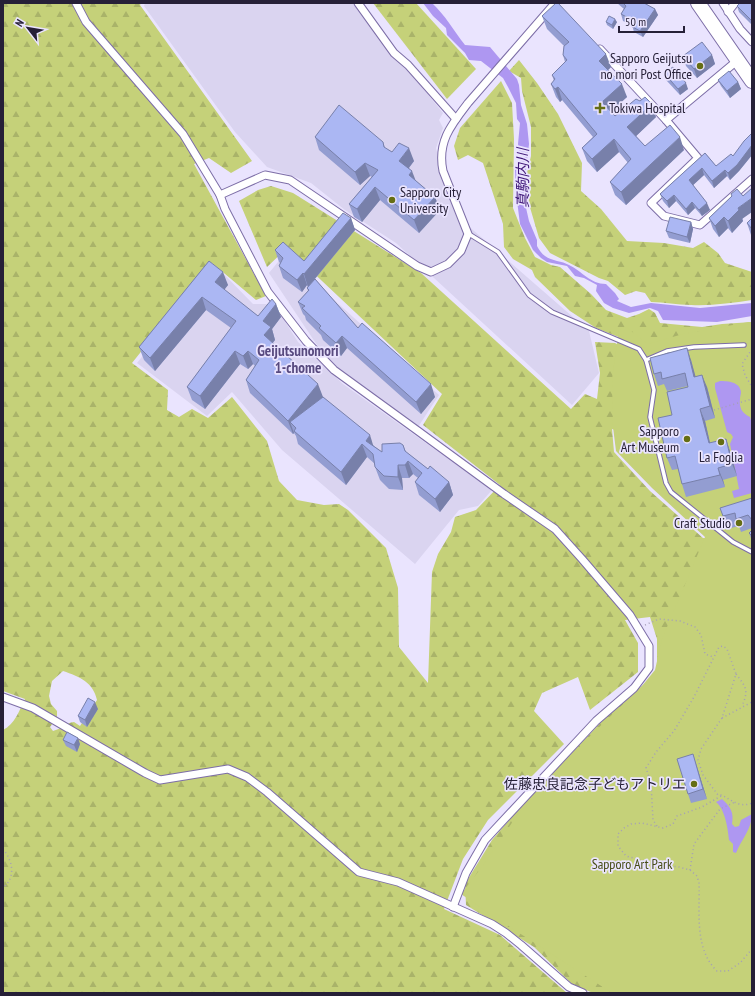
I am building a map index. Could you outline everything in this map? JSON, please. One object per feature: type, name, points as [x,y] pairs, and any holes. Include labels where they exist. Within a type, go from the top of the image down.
[{"type":"highway","points":[[698,3],[752,81]]},
{"type":"street","points":[[76,3],[86,22],[183,134],[220,195],[225,209],[268,292],[306,341],[334,370],[504,494],[555,529],[630,615],[649,646],[649,668],[634,688],[596,721],[485,840],[466,873],[453,907]]},
{"type":"street","points":[[358,3],[394,53],[408,65],[456,119]]},
{"type":"street","points":[[220,195],[265,175],[290,180],[417,266],[431,272],[448,264],[460,252],[468,234],[443,170],[441,149],[444,138],[468,103],[555,3]]},
{"type":"street","points":[[558,3],[564,9]]},
{"type":"street","points":[[723,3],[740,29],[752,42]]},
{"type":"street","points":[[728,12],[735,3]]},
{"type":"street","points":[[596,44],[666,120],[698,158],[651,203],[664,216],[700,225],[752,179]]},
{"type":"street","points":[[666,120],[738,60]]},
{"type":"street","points":[[3,697],[33,708],[145,773],[160,780],[228,768],[248,777],[358,872],[398,882],[492,924],[506,933],[569,987],[583,993]]},
{"type":"lane","points":[[468,234],[498,252],[529,295],[552,312],[639,350],[646,360],[654,390],[650,417],[666,483],[671,492],[733,542],[752,552]]},
{"type":"lane","points":[[646,360],[667,351],[694,347],[744,345]]},
{"type":"path","points":[[752,349],[742,364],[745,375],[752,387]]},
{"type":"path","points":[[714,410],[752,399]]},
{"type":"path","points":[[638,628],[659,619],[680,621],[695,628],[701,635],[705,654],[713,657]]},
{"type":"path","points":[[657,826],[653,820],[651,783],[646,768],[656,752],[674,731],[694,697],[719,647],[724,646],[727,649],[736,674],[745,686],[747,696],[742,706]]},
{"type":"path","points":[[736,674],[722,718],[707,738],[701,749],[698,760],[703,774],[718,795],[722,795],[742,805],[752,804]]},
{"type":"path","points":[[722,718],[752,702]]},
{"type":"path","points":[[722,795],[702,807],[677,816],[672,824],[663,828],[642,823],[627,826],[618,834],[618,846],[626,856],[655,864],[690,870],[697,876],[699,883],[701,941],[709,964],[716,971],[728,971],[740,963],[752,949]]},
{"type":"path","points":[[690,870],[694,844],[720,809],[735,802]]},
{"type":"path","points":[[3,849],[11,861],[12,869],[7,885],[3,888]]},
{"type":"shaded area","name":"Sapporo City University","points":[[145,3],[355,3],[443,113],[439,120],[443,128],[436,148],[446,191],[458,217],[589,331],[599,373],[572,405],[396,243],[345,210],[311,183],[267,167],[235,132],[144,6]]},
{"type":"shaded area","points":[[287,251],[306,269],[321,288],[439,395],[418,427],[349,378],[323,354],[269,273]]},
{"type":"shaded area","points":[[215,265],[253,304],[274,304],[298,342],[343,384],[492,490],[478,506],[459,510],[415,564],[282,450],[232,392],[207,416],[137,363]]},
{"type":"green space","points":[[3,3],[141,3],[140,5],[252,161],[231,173],[209,158],[194,164],[266,296],[256,300],[212,263],[132,363],[168,390],[167,410],[179,417],[192,409],[208,418],[232,397],[267,441],[279,481],[297,500],[324,505],[339,504],[348,510],[386,548],[398,588],[399,647],[428,683],[432,572],[438,554],[451,532],[455,517],[476,510],[500,485],[423,425],[442,394],[287,248],[267,267],[239,201],[258,190],[271,186],[293,193],[421,273],[571,409],[585,394],[597,399],[600,373],[595,342],[615,343],[620,346],[624,433],[612,429],[614,452],[650,491],[703,538],[718,539],[752,632],[752,993],[593,993],[572,984],[534,947],[466,905],[465,884],[492,840],[521,806],[608,715],[648,681],[657,670],[657,639],[650,617],[625,620],[638,643],[638,672],[590,710],[578,677],[542,693],[534,711],[564,744],[488,820],[463,859],[444,909],[500,935],[567,993],[3,993],[3,730],[14,721],[25,699],[3,691]],"holes":[[[63,671],[80,678],[89,684],[97,700],[80,726],[74,722],[53,731],[50,727],[57,718],[57,711],[51,704],[49,696],[52,681]]]},
{"type":"green space","points":[[373,3],[416,3],[476,69],[447,99]]},
{"type":"green space","points":[[519,60],[558,114],[582,163],[581,191],[601,209],[627,241],[664,243],[693,248],[704,242],[718,253],[725,263],[752,272],[752,300],[706,305],[651,302],[645,293],[636,291],[625,295],[608,281],[599,278],[550,253],[539,238],[529,204],[525,181],[531,156],[531,127],[522,91],[521,78],[509,71]]},
{"type":"green space","points":[[501,81],[512,103],[514,139],[513,208],[525,238],[535,257],[551,265],[560,267],[591,294],[606,310],[627,318],[649,309],[655,313],[660,323],[702,327],[752,322],[752,342],[648,351],[596,328],[570,311],[535,277],[532,270],[513,259],[504,247],[503,224],[483,163],[468,155],[458,160],[454,146],[460,128]]},
{"type":"green space","name":"Sapporo Art Park","points":[[749,322],[752,323],[752,993],[612,993],[461,894],[484,864],[526,802],[594,732],[642,686],[655,670],[662,639],[705,537],[652,488],[616,451],[613,427],[612,379],[619,330],[626,327],[648,344],[683,334]]},
{"type":"water","name":"真駒内川","points":[[423,3],[432,3],[437,8],[465,45],[490,47],[517,79],[521,105],[527,124],[529,144],[526,171],[523,179],[525,187],[524,199],[529,221],[537,240],[537,246],[545,256],[569,265],[595,282],[606,284],[619,299],[617,301],[631,307],[651,303],[700,308],[752,303],[752,316],[717,322],[663,320],[658,311],[650,308],[629,313],[613,308],[604,303],[596,291],[597,285],[584,278],[575,276],[567,266],[547,262],[541,258],[533,250],[520,224],[515,170],[521,160],[518,144],[520,123],[517,119],[516,103],[503,78],[481,61],[469,60],[465,53],[447,35],[446,28],[433,16]]},
{"type":"water","points":[[720,381],[730,382],[738,386],[741,392],[741,408],[745,414],[750,417],[752,424],[752,493],[734,498],[732,491],[739,489],[730,444],[733,437],[727,432],[715,388],[715,383]]},
{"type":"water","points":[[722,799],[731,810],[733,817],[732,824],[735,827],[739,826],[741,820],[752,814],[752,819],[748,830],[736,853],[733,852],[733,844],[729,840],[724,814],[716,802]]},
{"type":"building","points":[[556,3],[558,3],[606,54],[599,61],[622,84],[602,102],[615,116],[636,99],[640,101],[645,97],[652,104],[627,127],[645,146],[670,125],[680,137],[621,192],[610,182],[631,159],[614,139],[592,159],[582,148],[597,134],[558,87],[555,89],[551,84],[555,79],[552,75],[567,60],[563,55],[564,46],[569,42],[542,16]]},
{"type":"building","points":[[623,3],[644,3],[655,9],[640,31],[631,26],[634,21],[621,14],[626,6]]},
{"type":"building","points":[[740,3],[752,3],[752,21],[737,6]]},
{"type":"building","points":[[609,16],[615,19],[612,25],[606,22]]},
{"type":"building","points":[[702,42],[712,55],[694,69],[683,56]]},
{"type":"building","points":[[673,67],[686,83],[678,89],[664,73]]},
{"type":"building","points":[[729,71],[738,82],[727,91],[718,80]]},
{"type":"building","points":[[339,105],[383,142],[384,147],[392,152],[399,143],[409,148],[399,161],[412,171],[409,175],[435,197],[414,220],[375,187],[357,209],[349,204],[378,170],[365,163],[355,172],[315,137]]},
{"type":"building","points":[[752,133],[752,145],[737,165],[728,173],[725,170],[712,181],[702,168],[689,180],[707,203],[699,210],[692,202],[686,209],[674,195],[667,201],[660,194],[705,153],[716,166],[731,154],[733,156]]},
{"type":"building","points":[[752,188],[752,198],[738,208],[739,210],[728,221],[724,217],[715,226],[709,218],[732,196],[731,194],[737,189],[743,196]]},
{"type":"building","points":[[343,213],[351,218],[304,274],[303,273],[297,280],[279,266],[283,258],[275,250],[283,242],[304,261]]},
{"type":"building","points":[[670,217],[691,222],[687,237],[666,231]]},
{"type":"building","points":[[752,218],[752,229],[747,223]]},
{"type":"building","points":[[209,261],[223,272],[215,282],[258,316],[272,299],[276,304],[263,321],[271,327],[264,335],[318,384],[288,421],[246,380],[259,360],[248,351],[243,356],[235,351],[200,396],[187,387],[236,321],[202,297],[150,358],[139,347]]},
{"type":"building","points":[[315,279],[358,328],[362,323],[431,384],[416,402],[342,336],[336,343],[319,328],[321,326],[302,308],[305,306],[298,302],[309,290],[307,288]]},
{"type":"building","name":"Sapporo Art Museum","points":[[687,348],[694,377],[702,375],[710,406],[700,409],[709,443],[726,439],[732,464],[718,468],[720,475],[682,484],[675,456],[667,458],[658,418],[672,415],[667,392],[688,387],[685,373],[662,379],[661,372],[654,374],[650,358]]},
{"type":"building","points":[[323,397],[370,435],[366,441],[382,452],[382,444],[400,443],[403,445],[405,451],[428,469],[430,466],[449,482],[435,499],[415,482],[422,473],[408,461],[405,465],[398,465],[398,477],[384,476],[375,467],[373,454],[362,444],[341,472],[294,431],[296,428],[290,422]]},
{"type":"building","points":[[752,498],[752,520],[748,515],[736,519],[735,513],[723,516],[720,508]]},
{"type":"building","points":[[88,698],[95,702],[85,720],[78,716]]},
{"type":"building","points":[[67,732],[78,738],[74,745],[63,740]]},
{"type":"building","name":"佐藤忠良記念子どもアトリエ","points":[[693,754],[703,789],[688,794],[677,759]]},
{"type":"place","name":"Sapporo Geijutsu no mori Post Office","points":[[700,66]]},
{"type":"place","name":"Tokiwa Hospital","points":[[600,108]]},
{"type":"place","name":"Sapporo City University","points":[[392,200]]},
{"type":"place","name":"Sapporo Art Museum","points":[[687,439]]},
{"type":"place","name":"La Foglia","points":[[721,442]]},
{"type":"place","name":"Craft Studio","points":[[739,523]]},
{"type":"place","name":"佐藤忠良記念子どもアトリエ","points":[[694,784]]},
{"type":"district","name":"Geijutsunomori 1-chome","points":[[298,360]]}]
